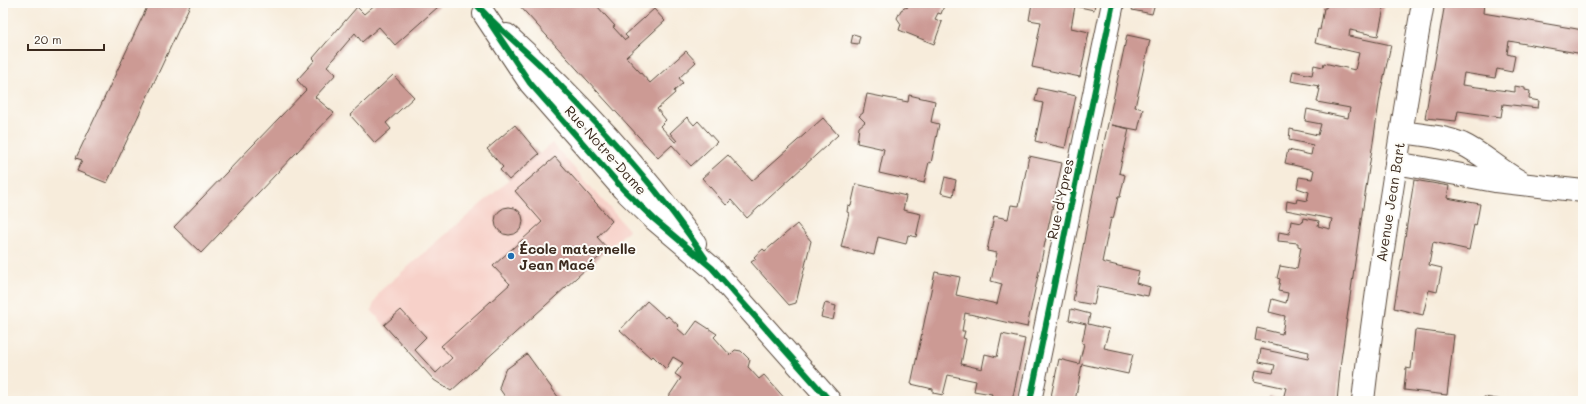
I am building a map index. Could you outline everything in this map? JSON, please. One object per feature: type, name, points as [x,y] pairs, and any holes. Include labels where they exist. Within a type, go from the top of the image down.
[{"type":"street","name":"Rue d'Ypres","points":[[1030,401],[1113,3]]},
{"type":"street","name":"Avenue Jean Bart","points":[[1363,401],[1373,315],[1396,163],[1423,3]]},
{"type":"street","name":"Rue Notre-Dame","points":[[480,8],[558,83],[639,171],[684,228],[712,268],[830,401]]},
{"type":"street","points":[[1401,132],[1445,139],[1461,144],[1476,152],[1522,183]]},
{"type":"street","points":[[1396,163],[1482,179],[1583,191]]},
{"type":"shaded area","name":"École maternelle Jean Macé","points":[[552,143],[629,230],[451,391],[434,380],[371,310],[380,291]]},
{"type":"building","points":[[149,3],[191,3],[107,183],[77,171],[82,160],[76,158]]},
{"type":"building","points":[[377,3],[435,3],[438,7],[395,45],[379,27],[362,42],[355,33],[327,66],[336,74],[315,97],[334,113],[201,253],[174,227],[306,90],[297,80],[315,60],[313,58],[357,7],[364,14]]},
{"type":"building","points":[[517,3],[584,3],[586,5],[588,3],[600,3],[597,6],[625,40],[628,38],[625,35],[654,9],[665,21],[626,57],[650,83],[686,51],[696,62],[679,78],[683,83],[674,91],[675,93],[657,109],[666,120],[660,126],[675,142],[677,141],[670,133],[687,117],[694,125],[698,121],[717,142],[691,166],[672,145],[658,158]]},
{"type":"building","points":[[909,3],[945,3],[941,14],[938,13],[935,19],[942,22],[934,44],[899,30],[901,24],[897,18],[901,10],[906,7],[907,8]]},
{"type":"building","points":[[1032,3],[1095,3],[1094,10],[1075,6],[1071,28],[1089,32],[1080,77],[1032,67],[1041,22],[1029,20]]},
{"type":"building","points":[[1134,3],[1155,3],[1152,14],[1132,10]]},
{"type":"building","points":[[1327,3],[1385,3],[1378,36],[1350,30],[1349,36],[1391,45],[1381,90],[1360,227],[1341,360],[1337,401],[1269,401],[1270,396],[1283,399],[1286,388],[1254,381],[1256,370],[1273,373],[1275,365],[1259,362],[1261,349],[1308,359],[1309,352],[1255,340],[1257,328],[1282,334],[1285,316],[1269,312],[1272,299],[1286,303],[1288,293],[1278,291],[1280,279],[1277,278],[1280,266],[1297,269],[1301,247],[1298,246],[1298,243],[1278,241],[1279,232],[1289,234],[1291,221],[1302,223],[1303,218],[1319,221],[1318,226],[1330,229],[1332,219],[1286,210],[1287,201],[1296,203],[1297,199],[1307,201],[1309,192],[1297,188],[1299,177],[1312,179],[1314,170],[1285,163],[1288,150],[1311,155],[1313,145],[1289,140],[1290,129],[1318,135],[1321,124],[1305,121],[1307,109],[1348,118],[1350,108],[1317,102],[1320,89],[1318,89],[1319,86],[1291,81],[1293,71],[1312,75],[1314,65],[1323,67],[1324,63],[1355,70],[1359,53],[1315,43],[1318,29],[1320,30],[1324,8],[1326,8]]},
{"type":"building","points":[[1445,3],[1484,3],[1483,13],[1583,30],[1583,54],[1509,41],[1507,54],[1515,56],[1512,72],[1497,69],[1495,78],[1464,73],[1462,85],[1515,92],[1515,86],[1525,88],[1525,90],[1530,91],[1529,99],[1539,101],[1538,108],[1503,104],[1501,117],[1458,111],[1456,121],[1425,118]]},
{"type":"building","points":[[853,34],[860,36],[858,44],[851,43]]},
{"type":"building","points":[[1127,35],[1150,40],[1135,107],[1143,109],[1138,130],[1112,125],[1129,129],[1119,173],[1125,175],[1113,219],[1111,218],[1102,262],[1139,271],[1136,283],[1150,287],[1148,296],[1098,286],[1094,305],[1073,301],[1091,203]]},
{"type":"building","points":[[393,75],[414,97],[386,123],[391,129],[375,143],[350,115]]},
{"type":"building","points":[[1038,88],[1076,96],[1065,148],[1035,141],[1043,103],[1035,101]]},
{"type":"building","points":[[867,94],[908,102],[909,95],[935,101],[931,122],[939,124],[931,163],[929,162],[924,183],[879,173],[884,149],[857,143],[859,127],[865,122],[859,116],[863,113]]},
{"type":"building","points":[[823,118],[838,135],[747,218],[731,200],[726,205],[702,178],[728,155],[752,181]]},
{"type":"building","points":[[515,125],[539,154],[509,180],[500,170],[503,167],[487,149]]},
{"type":"building","points":[[1029,156],[1062,163],[1027,327],[965,313],[962,331],[965,331],[963,338],[966,339],[961,364],[982,369],[985,354],[997,357],[1002,334],[1025,339],[1012,401],[990,401],[992,394],[974,391],[976,381],[948,375],[943,395],[933,393],[933,389],[911,384],[935,272],[960,277],[956,295],[997,304],[1002,284],[991,281],[997,253],[987,251],[994,216],[1008,219],[1011,205],[1019,206]]},
{"type":"building","points":[[555,157],[612,221],[597,237],[608,249],[451,391],[434,380],[384,325],[401,310],[426,337],[414,349],[436,373],[452,358],[441,346],[510,284],[493,266],[542,222],[515,191]]},
{"type":"building","points":[[945,177],[956,180],[953,196],[941,193]]},
{"type":"building","points":[[1414,180],[1449,186],[1447,198],[1480,204],[1476,226],[1474,225],[1469,250],[1433,242],[1429,265],[1442,268],[1437,292],[1429,290],[1423,315],[1394,308]]},
{"type":"building","points":[[856,184],[906,196],[903,210],[921,214],[916,237],[908,235],[906,244],[878,237],[874,255],[841,247],[849,213],[847,212],[848,205],[851,206]]},
{"type":"building","points":[[509,207],[519,211],[523,221],[519,231],[509,235],[499,231],[495,221],[499,211]]},
{"type":"building","points":[[797,224],[811,241],[796,303],[789,305],[751,262],[756,259],[754,257],[763,249],[765,251]]},
{"type":"building","points":[[647,301],[666,318],[668,316],[679,326],[677,328],[686,336],[697,321],[717,334],[714,337],[730,355],[735,350],[741,351],[750,360],[748,367],[759,379],[764,375],[787,401],[674,401],[675,400],[669,396],[681,378],[675,374],[683,363],[673,357],[666,369],[653,356],[651,358],[620,330]]},
{"type":"building","points":[[825,303],[836,306],[833,320],[821,317]]},
{"type":"building","points":[[1071,309],[1090,314],[1088,324],[1109,329],[1104,348],[1133,354],[1128,374],[1082,364],[1075,401],[1050,401],[1059,359],[1079,364],[1084,344],[1082,343],[1086,324],[1069,320]]},
{"type":"building","points":[[1415,330],[1454,335],[1447,395],[1404,390],[1406,368],[1411,369]]},
{"type":"building","points":[[527,354],[561,401],[508,401],[499,388],[505,370]]},
{"type":"building","points":[[1484,397],[1503,400],[1503,401],[1483,401]]},
{"type":"cycle path","points":[[475,3],[495,24],[548,73],[636,167],[672,211],[705,258]]},
{"type":"cycle path","points":[[1030,401],[1113,3]]},
{"type":"cycle path","points":[[484,14],[530,83],[623,189],[654,219],[712,268],[830,401]]},
{"type":"place","name":"École maternelle Jean Macé","points":[[511,256]]}]
